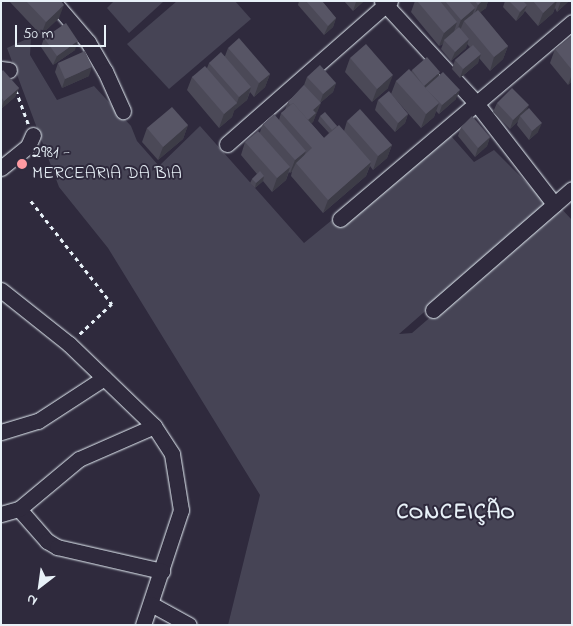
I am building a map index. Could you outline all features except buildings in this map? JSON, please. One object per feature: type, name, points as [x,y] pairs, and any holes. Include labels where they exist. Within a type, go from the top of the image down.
[{"type":"street","points":[[53,1],[88,42],[105,71],[122,111]]},
{"type":"street","points":[[227,144],[386,3],[476,103],[554,204]]},
{"type":"street","points":[[340,220],[572,22]]},
{"type":"street","points":[[1,168],[28,146],[33,136]]},
{"type":"street","points":[[433,310],[572,189]]},
{"type":"street","points":[[1,290],[69,344],[154,426],[175,462],[181,510],[143,625]]},
{"type":"street","points":[[1,432],[38,421],[104,378]]},
{"type":"street","points":[[1,514],[19,509],[78,459],[154,426]]},
{"type":"street","points":[[19,509],[48,541],[57,547],[162,570]]},
{"type":"street","points":[[151,604],[189,625]]},
{"type":"path","points":[[5,70],[33,136]]},
{"type":"path","points":[[31,201],[112,304],[69,344]]},
{"type":"shaded area","points":[[114,1],[164,1],[129,33],[107,8]]},
{"type":"shaded area","points":[[177,1],[235,1],[251,19],[169,89],[127,44]]},
{"type":"shaded area","points":[[31,37],[30,55],[57,100],[94,86],[131,126],[137,141],[159,166],[200,126],[304,243],[444,128],[474,162],[494,150],[548,204],[399,334],[412,333],[559,206],[572,220],[572,625],[228,625],[260,495],[108,248],[59,187],[7,48]]},
{"type":"place","name":"2981 - MERCEARIA DA BIA","points":[[22,164]]},
{"type":"district","name":"CONCEIÇÃO","points":[[456,514]]}]
